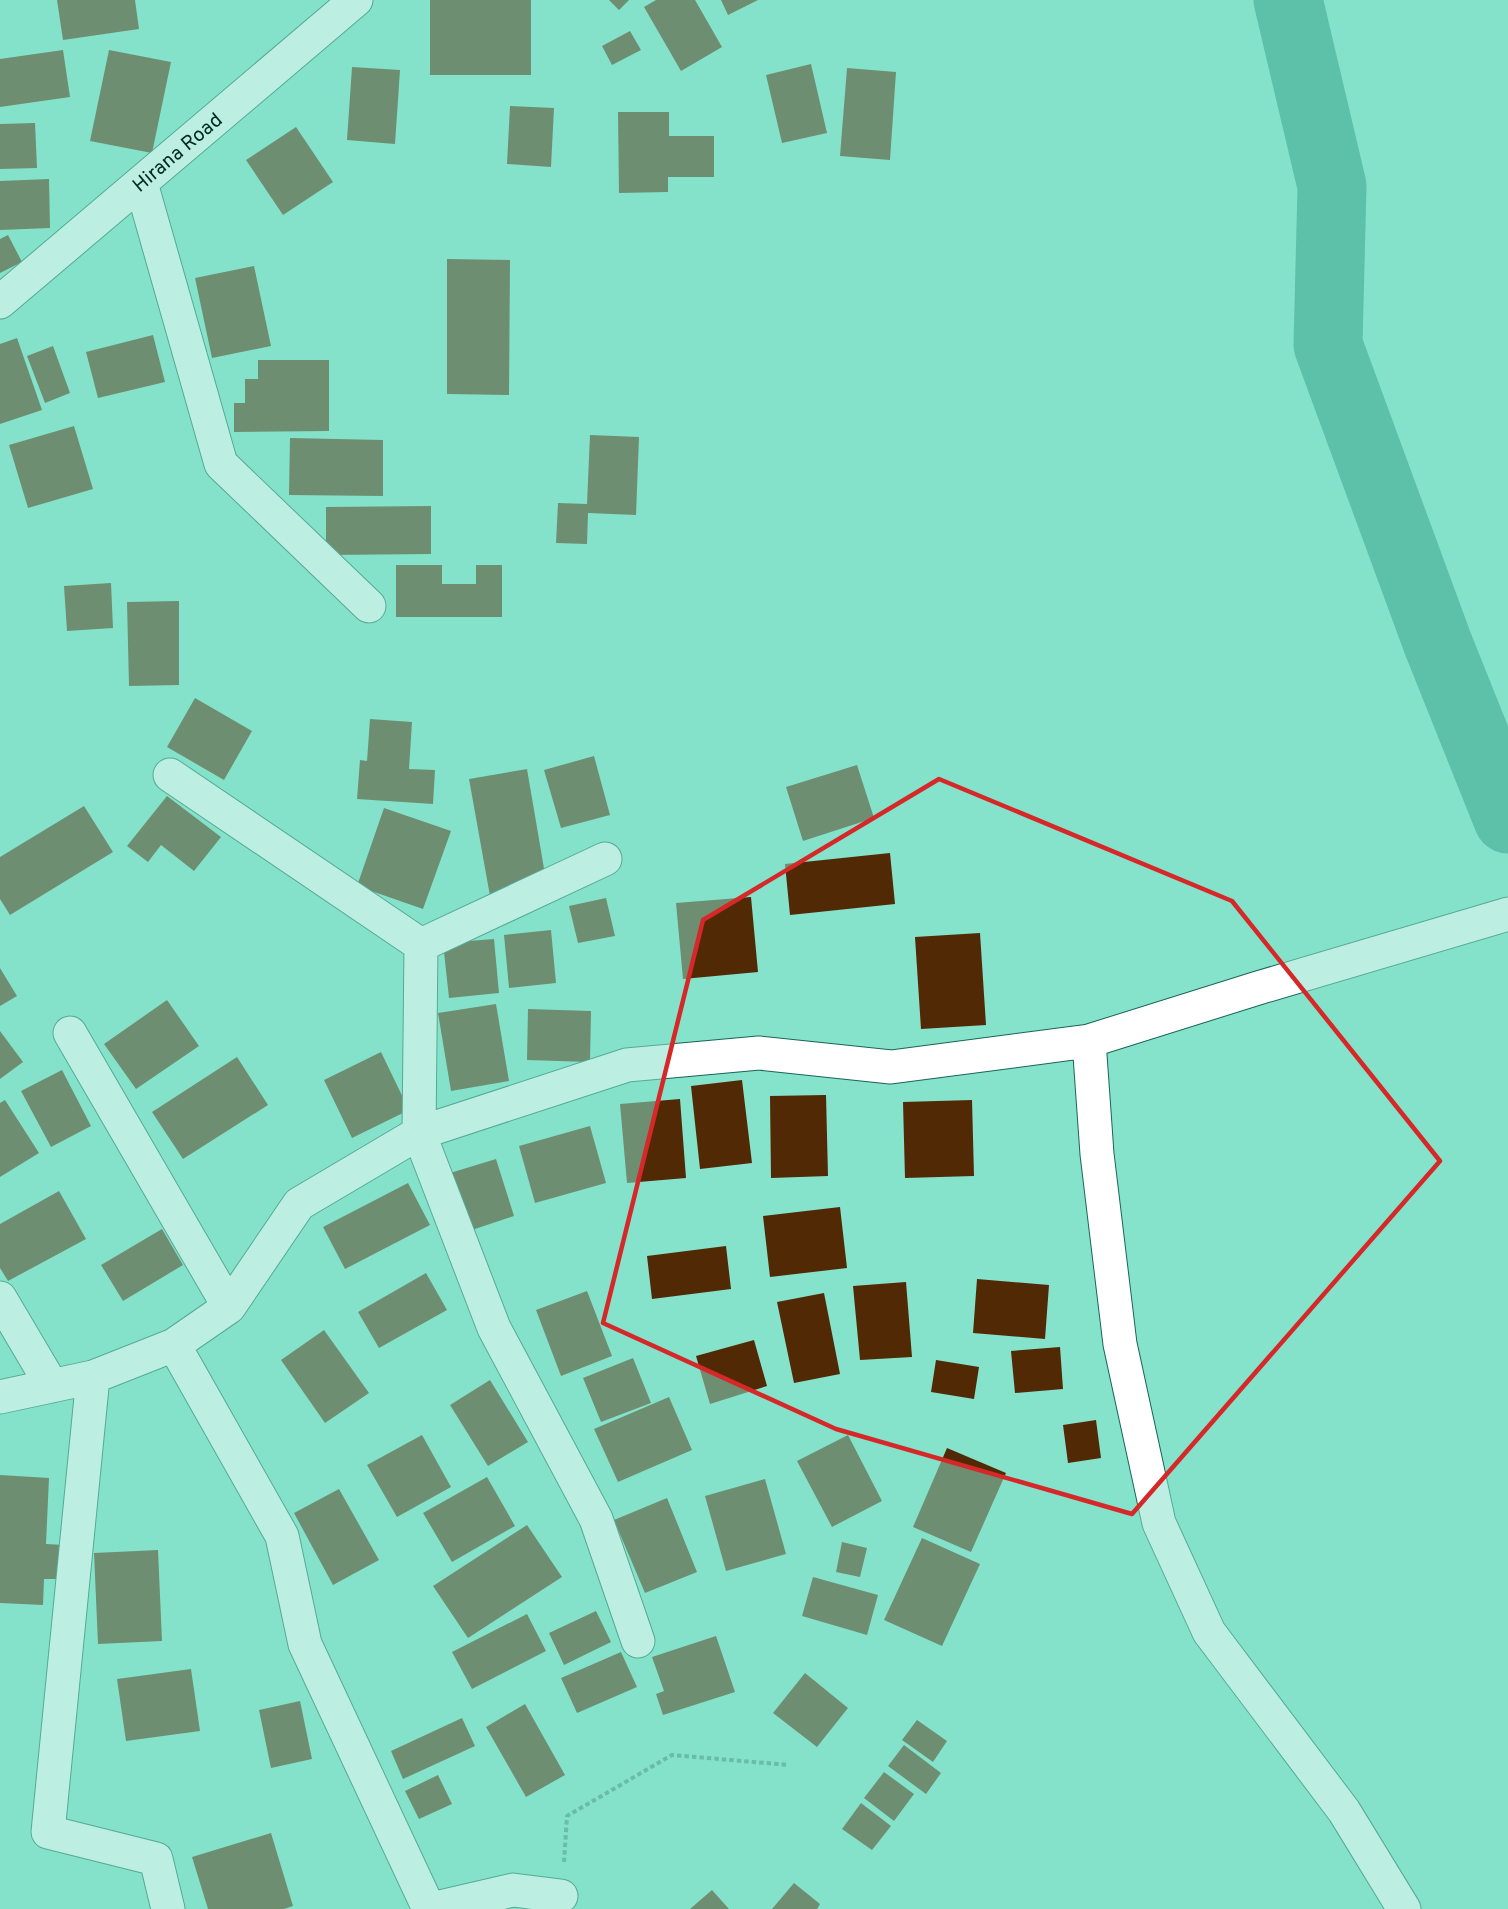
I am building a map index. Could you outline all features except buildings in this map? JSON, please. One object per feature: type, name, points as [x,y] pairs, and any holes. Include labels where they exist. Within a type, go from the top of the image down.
[{"type":"street","name":"Hirana Road","points":[[0,302],[356,0]]},
{"type":"street","points":[[141,183],[221,464],[369,606]]},
{"type":"street","points":[[170,775],[421,945]]},
{"type":"street","points":[[421,945],[605,859]]},
{"type":"street","points":[[0,1397],[93,1377],[174,1345],[229,1306],[299,1204],[419,1133],[627,1065],[759,1053],[891,1067],[1089,1041],[1508,914]]},
{"type":"street","points":[[421,945],[419,1133],[494,1328],[596,1519],[638,1641]]},
{"type":"street","points":[[70,1033],[229,1306]]},
{"type":"street","points":[[1089,1041],[1097,1154],[1120,1344],[1159,1523],[1209,1632],[1344,1811],[1404,1909]]},
{"type":"street","points":[[0,1298],[52,1386]]},
{"type":"street","points":[[174,1345],[282,1536],[305,1644],[430,1909],[513,1890],[561,1896]]},
{"type":"street","points":[[93,1377],[48,1832],[156,1859],[168,1909]]},
{"type":"path","points":[[561,1896],[567,1816],[672,1755],[789,1765]]},
{"type":"highlighted area","points":[[939,779],[1232,901],[1440,1161],[1132,1514],[836,1429],[603,1323],[703,920]]},
{"type":"waterway","points":[[1288,0],[1332,186],[1328,345],[1438,644],[1508,819]]}]
